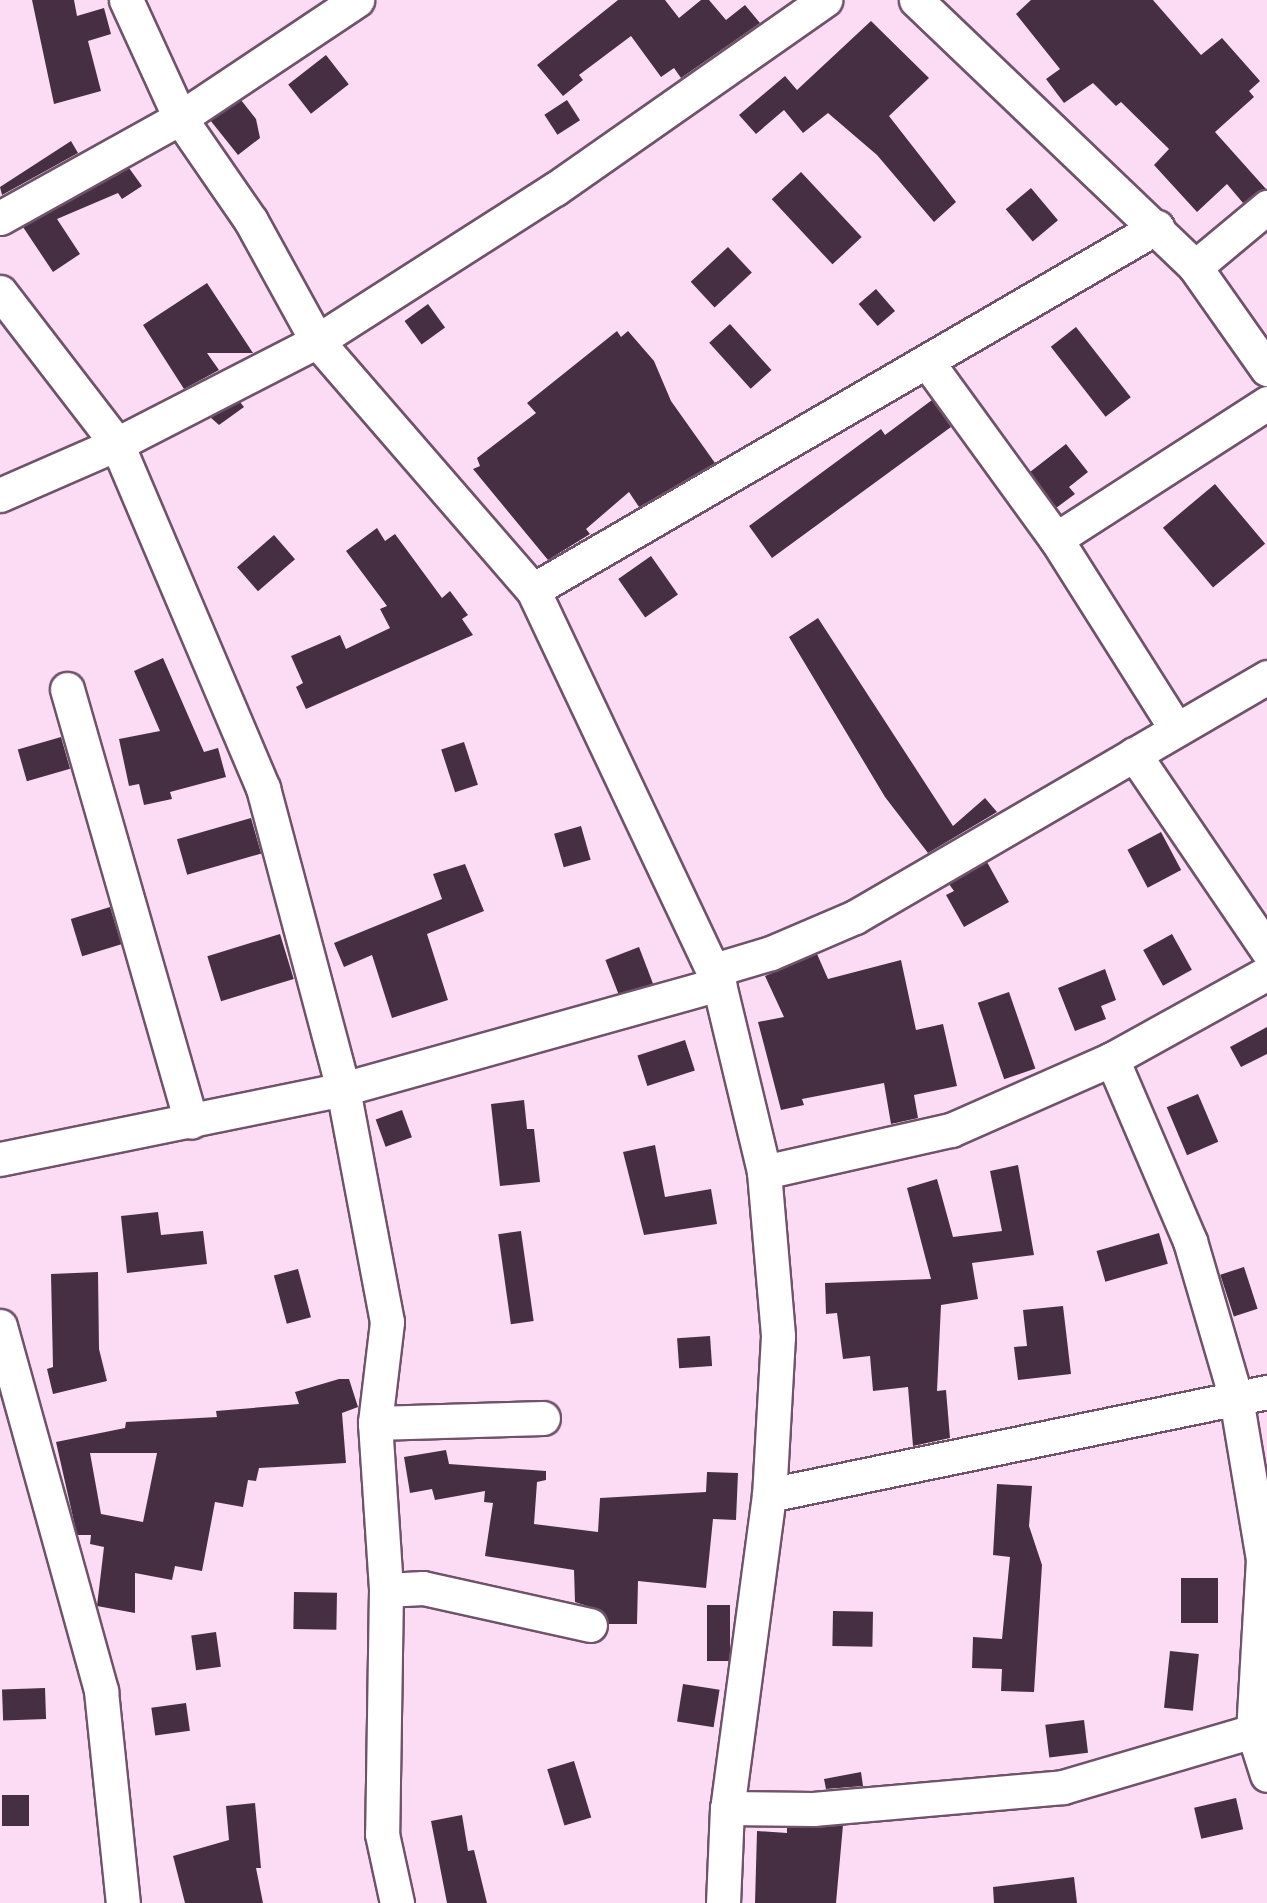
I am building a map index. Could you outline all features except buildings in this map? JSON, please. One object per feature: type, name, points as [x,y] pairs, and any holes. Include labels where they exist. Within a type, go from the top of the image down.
[{"type":"street","points":[[126,0],[180,118],[251,221],[316,341],[533,590],[716,977],[764,1172],[778,1336],[769,1495],[727,1808],[723,1903]]},
{"type":"street","points":[[0,218],[180,118],[357,0]]},
{"type":"street","points":[[0,495],[117,444],[316,341],[555,189],[825,0]]},
{"type":"street","points":[[916,0],[1157,227],[1195,267],[1267,369]]},
{"type":"street","points":[[1195,267],[1267,207]]},
{"type":"street","points":[[533,590],[928,363],[1157,227]]},
{"type":"street","points":[[0,292],[117,444],[263,788],[343,1089],[387,1323],[375,1423],[386,1590],[382,1834],[396,1903]]},
{"type":"street","points":[[928,363],[1056,538],[1176,729]]},
{"type":"street","points":[[1056,538],[1267,403]]},
{"type":"street","points":[[0,1159],[191,1122],[343,1089],[716,977],[855,918],[1267,677]]},
{"type":"street","points":[[67,689],[191,1122]]},
{"type":"street","points":[[1134,754],[1267,950]]},
{"type":"street","points":[[764,1172],[951,1130],[1112,1059],[1267,973]]},
{"type":"street","points":[[1112,1059],[1190,1241],[1236,1398],[1263,1559],[1260,1729],[1267,1775]]},
{"type":"street","points":[[0,1326],[101,1691],[123,1903]]},
{"type":"street","points":[[769,1495],[1267,1392]]},
{"type":"street","points":[[375,1423],[543,1418]]},
{"type":"street","points":[[386,1590],[423,1588],[590,1625]]},
{"type":"street","points":[[727,1808],[813,1809],[1063,1787],[1260,1729]]}]
